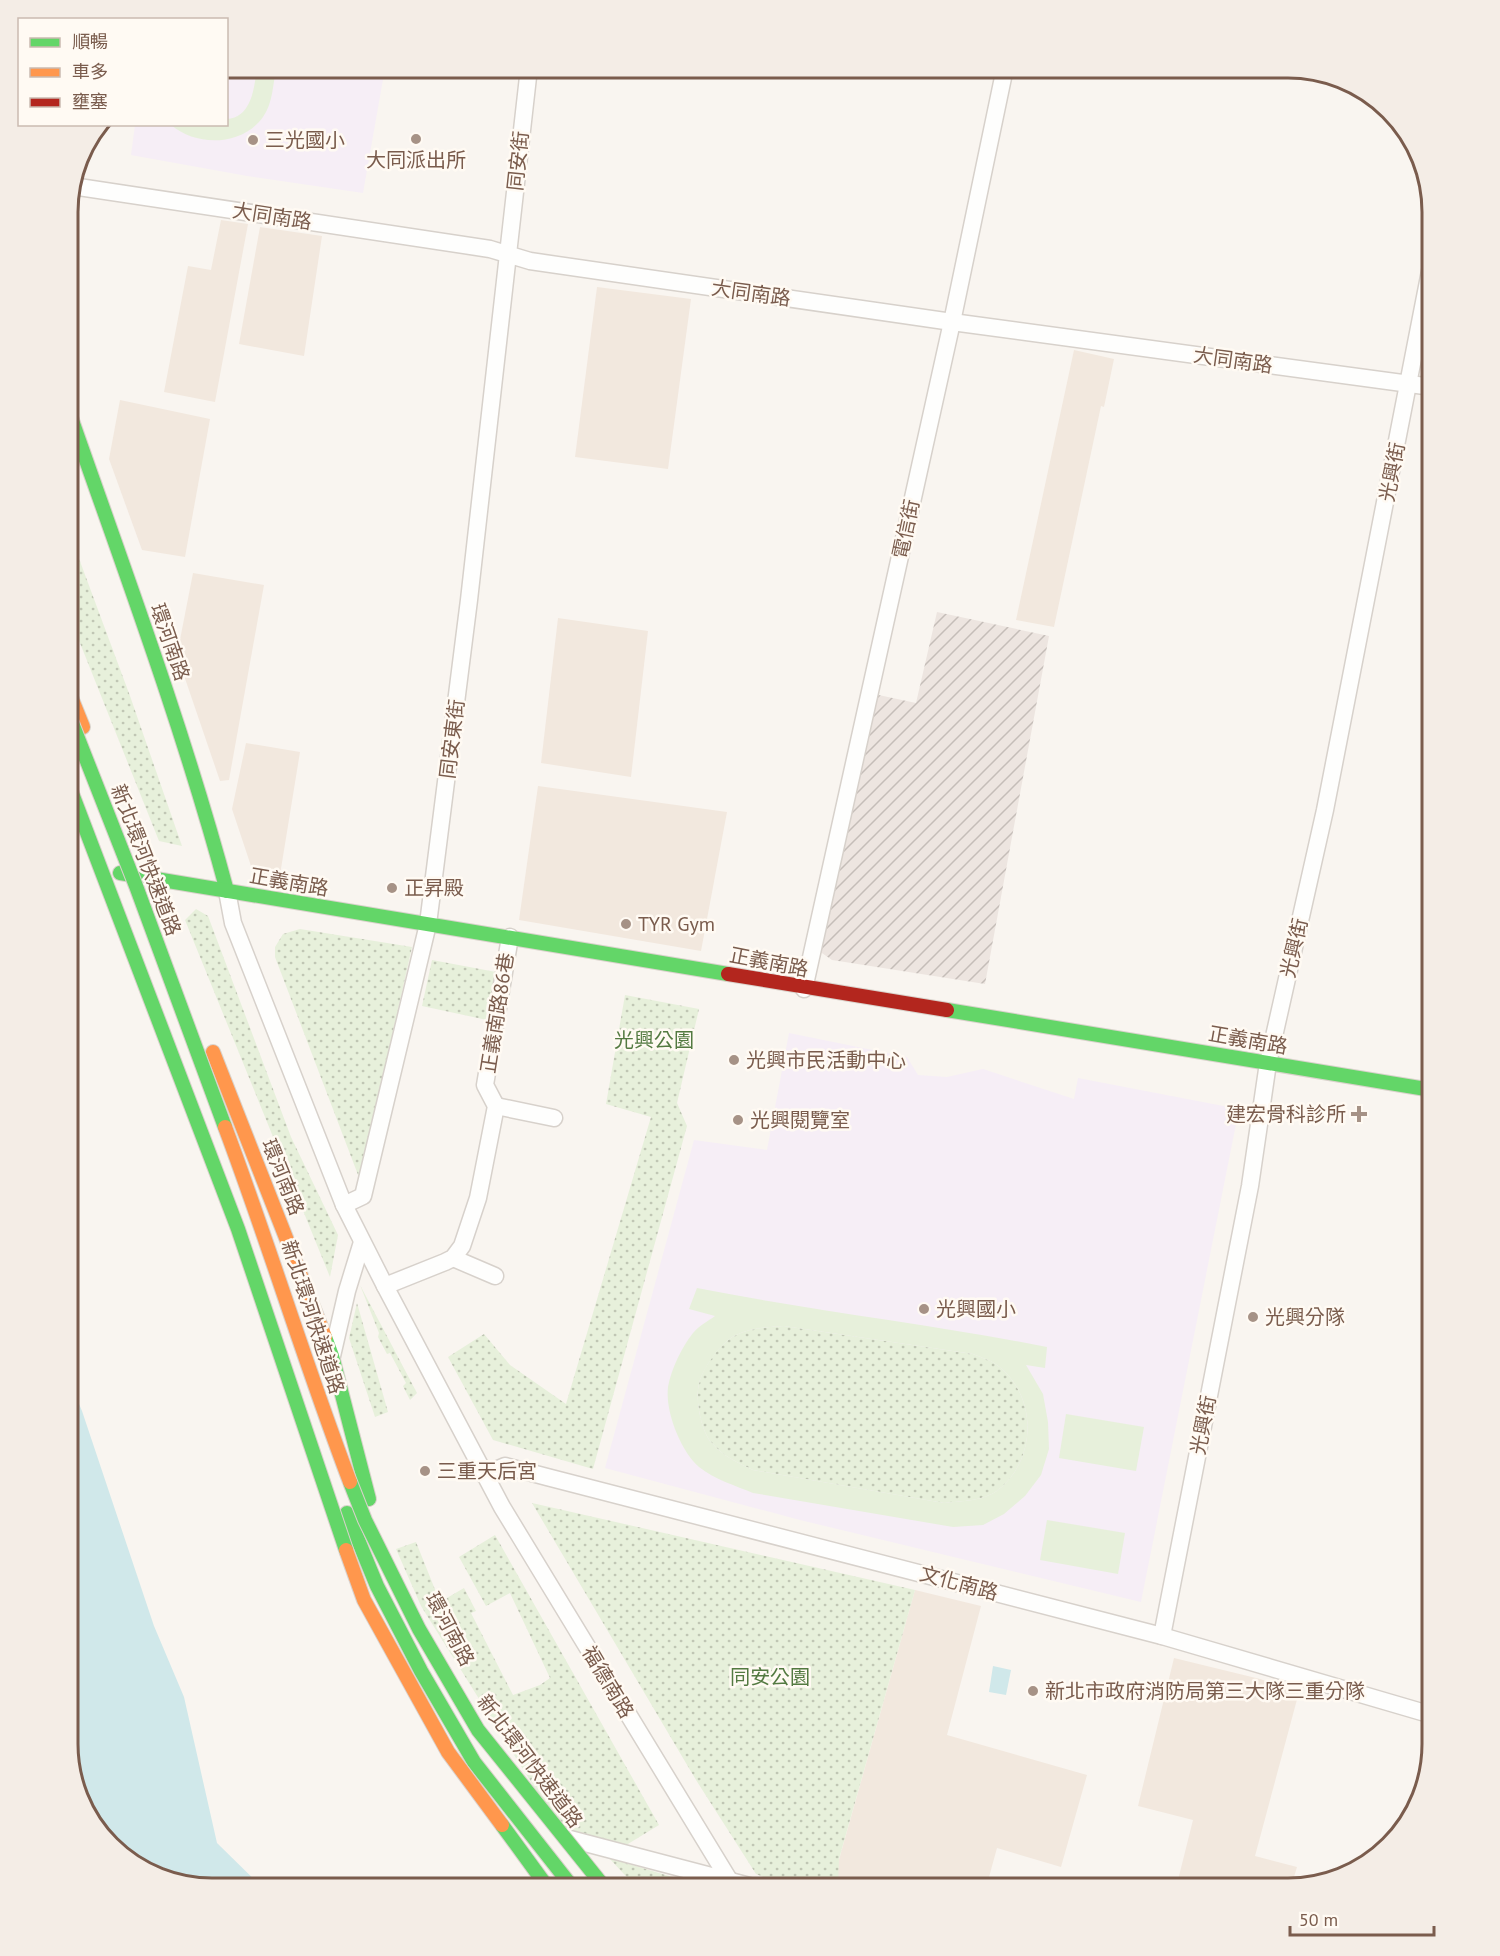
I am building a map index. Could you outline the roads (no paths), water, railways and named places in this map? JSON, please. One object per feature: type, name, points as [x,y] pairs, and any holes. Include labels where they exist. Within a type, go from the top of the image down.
[{"type":"main road","name":"環河南路","points":[[78,437],[166,687],[205,809],[227,891]]},
{"type":"main road","points":[[78,715],[201,1022]]},
{"type":"main road","name":"新北環河快速道路","points":[[78,738],[136,886],[260,1220],[323,1411],[365,1520],[419,1629],[478,1730],[597,1878]]},
{"type":"main road","points":[[78,809],[238,1229],[274,1332],[316,1465],[364,1600],[448,1752],[541,1878]]},
{"type":"main road","points":[[78,816],[223,1198],[344,1575],[374,1645],[462,1794]]},
{"type":"main road","name":"正義南路","points":[[98,870],[270,900],[510,937],[804,989],[877,998],[1422,1088]]},
{"type":"main road","name":"環河南路","points":[[210,1044],[332,1356],[380,1539],[499,1760],[586,1878]]},
{"type":"main road","points":[[274,1332],[315,1420],[340,1496],[377,1586],[422,1671],[474,1762],[565,1878]]},
{"type":"main road","points":[[501,1846],[526,1878]]},
{"type":"street","name":"同安街","points":[[508,254],[528,78]]},
{"type":"street","name":"電信街","points":[[804,989],[952,322],[1003,78]]},
{"type":"street","name":"大同南路","points":[[81,187],[490,249],[530,261],[952,322],[1422,386]]},
{"type":"street","name":"同安東街","points":[[344,1205],[363,1196],[428,924],[453,737],[508,254]]},
{"type":"street","name":"光興街","points":[[1162,1636],[1250,1186],[1268,1063],[1325,810],[1422,317]]},
{"type":"street","name":"福德南路","points":[[227,891],[233,923],[344,1205],[362,1242],[484,1475],[727,1878]]},
{"type":"street","name":"正義南路86巷","points":[[453,1258],[462,1246],[478,1198],[495,1106],[485,1085],[510,937]]},
{"type":"street","points":[[495,1106],[554,1118]]},
{"type":"street","points":[[332,1356],[347,1291],[362,1242]]},
{"type":"street","points":[[385,1286],[453,1258],[495,1276]]},
{"type":"street","name":"文化南路","points":[[484,1475],[505,1466],[1162,1636],[1422,1712]]},
{"type":"street","points":[[554,1835],[704,1878]]},
{"type":"water","points":[[78,1402],[154,1626],[184,1697],[217,1843],[253,1878],[195,1877],[161,1868],[145,1860],[117,1839],[101,1818],[88,1795],[79,1761],[78,1744]]},
{"type":"water","points":[[993,1666],[1011,1670],[1006,1695],[989,1692]]},
{"type":"place","name":"大同派出所","points":[[416,139]]},
{"type":"place","name":"三光國小","points":[[253,140]]},
{"type":"place","name":"正昇殿","points":[[392,888]]},
{"type":"place","name":"TYR Gym","points":[[626,924]]},
{"type":"place","name":"光興市民活動中心","points":[[734,1060]]},
{"type":"place","name":"建宏骨科診所","points":[[1359,1114]]},
{"type":"place","name":"光興閱覽室","points":[[738,1120]]},
{"type":"place","name":"光興國小","points":[[924,1309]]},
{"type":"place","name":"光興分隊","points":[[1253,1317]]},
{"type":"place","name":"三重天后宮","points":[[425,1471]]},
{"type":"place","name":"新北市政府消防局第三大隊三重分隊","points":[[1033,1691]]},
{"type":"park label","name":"光興公園","points":[[654,1040]]},
{"type":"park label","name":"同安公園","points":[[770,1677]]}]
